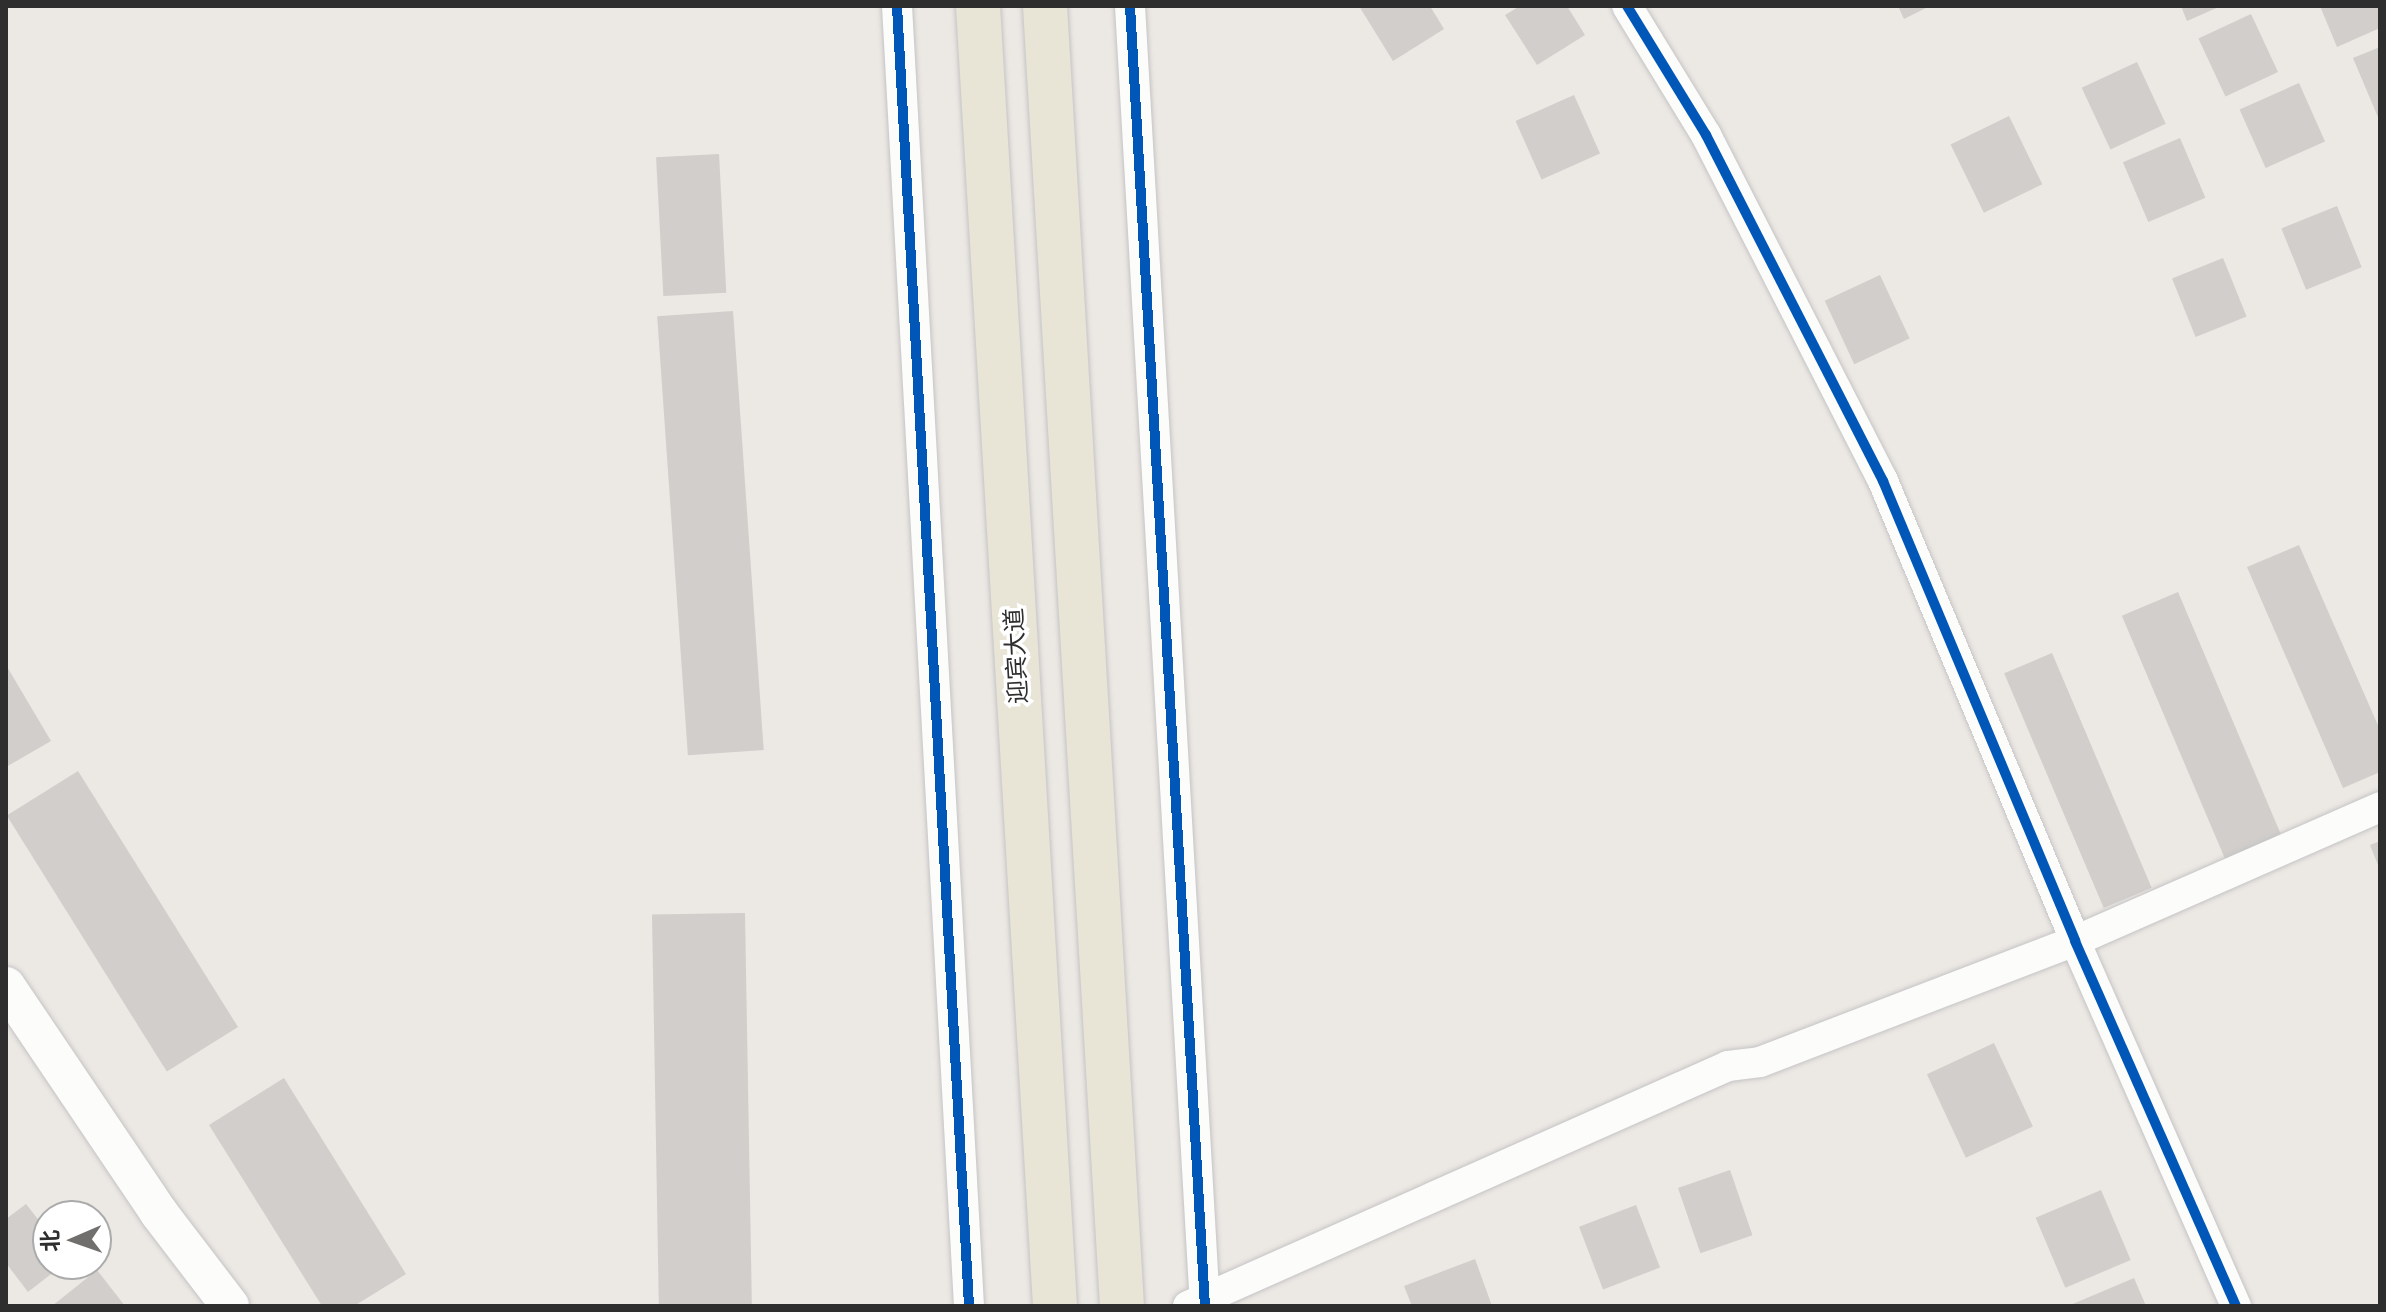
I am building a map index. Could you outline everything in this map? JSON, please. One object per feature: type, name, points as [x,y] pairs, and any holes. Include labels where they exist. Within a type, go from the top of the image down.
[{"type":"main road","name":"迎宾大道","points":[[978,6],[1055,1306]]},
{"type":"main road","points":[[1045,6],[1122,1306]]},
{"type":"street","points":[[897,6],[969,1306]]},
{"type":"street","points":[[1130,6],[1199,1304],[1728,1066],[1760,1062],[2075,941],[2380,807]]},
{"type":"street","points":[[1627,6],[1706,135],[1883,481],[2075,941],[2236,1306]]},
{"type":"street","points":[[6,986],[159,1213],[230,1306]]},
{"type":"building","points":[[1359,6],[1430,6],[1444,29],[1393,61]]},
{"type":"building","points":[[1520,6],[1567,6],[1585,35],[1537,65],[1505,15]]},
{"type":"building","points":[[1898,6],[1930,6],[1904,19]]},
{"type":"building","points":[[2181,6],[2221,6],[2187,21]]},
{"type":"building","points":[[2320,6],[2380,6],[2380,28],[2337,47]]},
{"type":"building","points":[[2251,14],[2278,72],[2225,97],[2198,39]]},
{"type":"building","points":[[2380,47],[2380,122],[2353,58]]},
{"type":"building","points":[[2137,62],[2166,124],[2110,149],[2082,88]]},
{"type":"building","points":[[2299,83],[2325,141],[2266,168],[2240,109]]},
{"type":"building","points":[[1574,95],[1600,153],[1542,179],[1516,121]]},
{"type":"building","points":[[2009,116],[2042,184],[1984,213],[1951,144]]},
{"type":"building","points":[[2180,138],[2205,198],[2148,222],[2123,162]]},
{"type":"building","points":[[719,154],[726,293],[663,296],[656,157]]},
{"type":"building","points":[[2337,206],[2362,267],[2306,290],[2281,228]]},
{"type":"building","points":[[2223,258],[2247,316],[2196,337],[2172,279]]},
{"type":"building","points":[[1880,275],[1910,338],[1854,364],[1825,301]]},
{"type":"building","points":[[733,311],[764,750],[688,755],[657,316]]},
{"type":"building","points":[[2299,545],[2380,730],[2380,772],[2343,788],[2247,567]]},
{"type":"building","points":[[2178,592],[2281,835],[2225,859],[2122,616]]},
{"type":"building","points":[[2052,653],[2152,888],[2104,908],[2004,673]]},
{"type":"building","points":[[6,665],[51,741],[6,767]]},
{"type":"building","points":[[78,771],[238,1027],[167,1072],[7,816]]},
{"type":"building","points":[[2380,841],[2380,870],[2370,845]]},
{"type":"building","points":[[745,913],[752,1306],[659,1306],[652,915]]},
{"type":"building","points":[[1994,1043],[2033,1126],[1966,1158],[1927,1074]]},
{"type":"building","points":[[284,1078],[406,1274],[354,1306],[322,1306],[209,1125]]},
{"type":"building","points":[[1730,1170],[1752,1235],[1700,1253],[1678,1188]]},
{"type":"building","points":[[2101,1190],[2131,1260],[2065,1288],[2036,1218]]},
{"type":"building","points":[[26,1204],[32,1212],[32,1280],[43,1280],[28,1292],[6,1263],[6,1219]]},
{"type":"building","points":[[1636,1205],[1660,1268],[1603,1289],[1579,1227]]},
{"type":"building","points":[[1475,1259],[1492,1306],[1412,1306],[1404,1286]]},
{"type":"building","points":[[2134,1278],[2146,1306],[2068,1306]]},
{"type":"building","points":[[84,1280],[105,1280],[125,1306],[52,1306]]},
{"type":"cycle path","points":[[897,6],[969,1306]]},
{"type":"cycle path","points":[[1130,6],[1205,1306]]},
{"type":"cycle path","points":[[1627,6],[1706,135],[1883,481],[2075,941],[2236,1306]]}]
